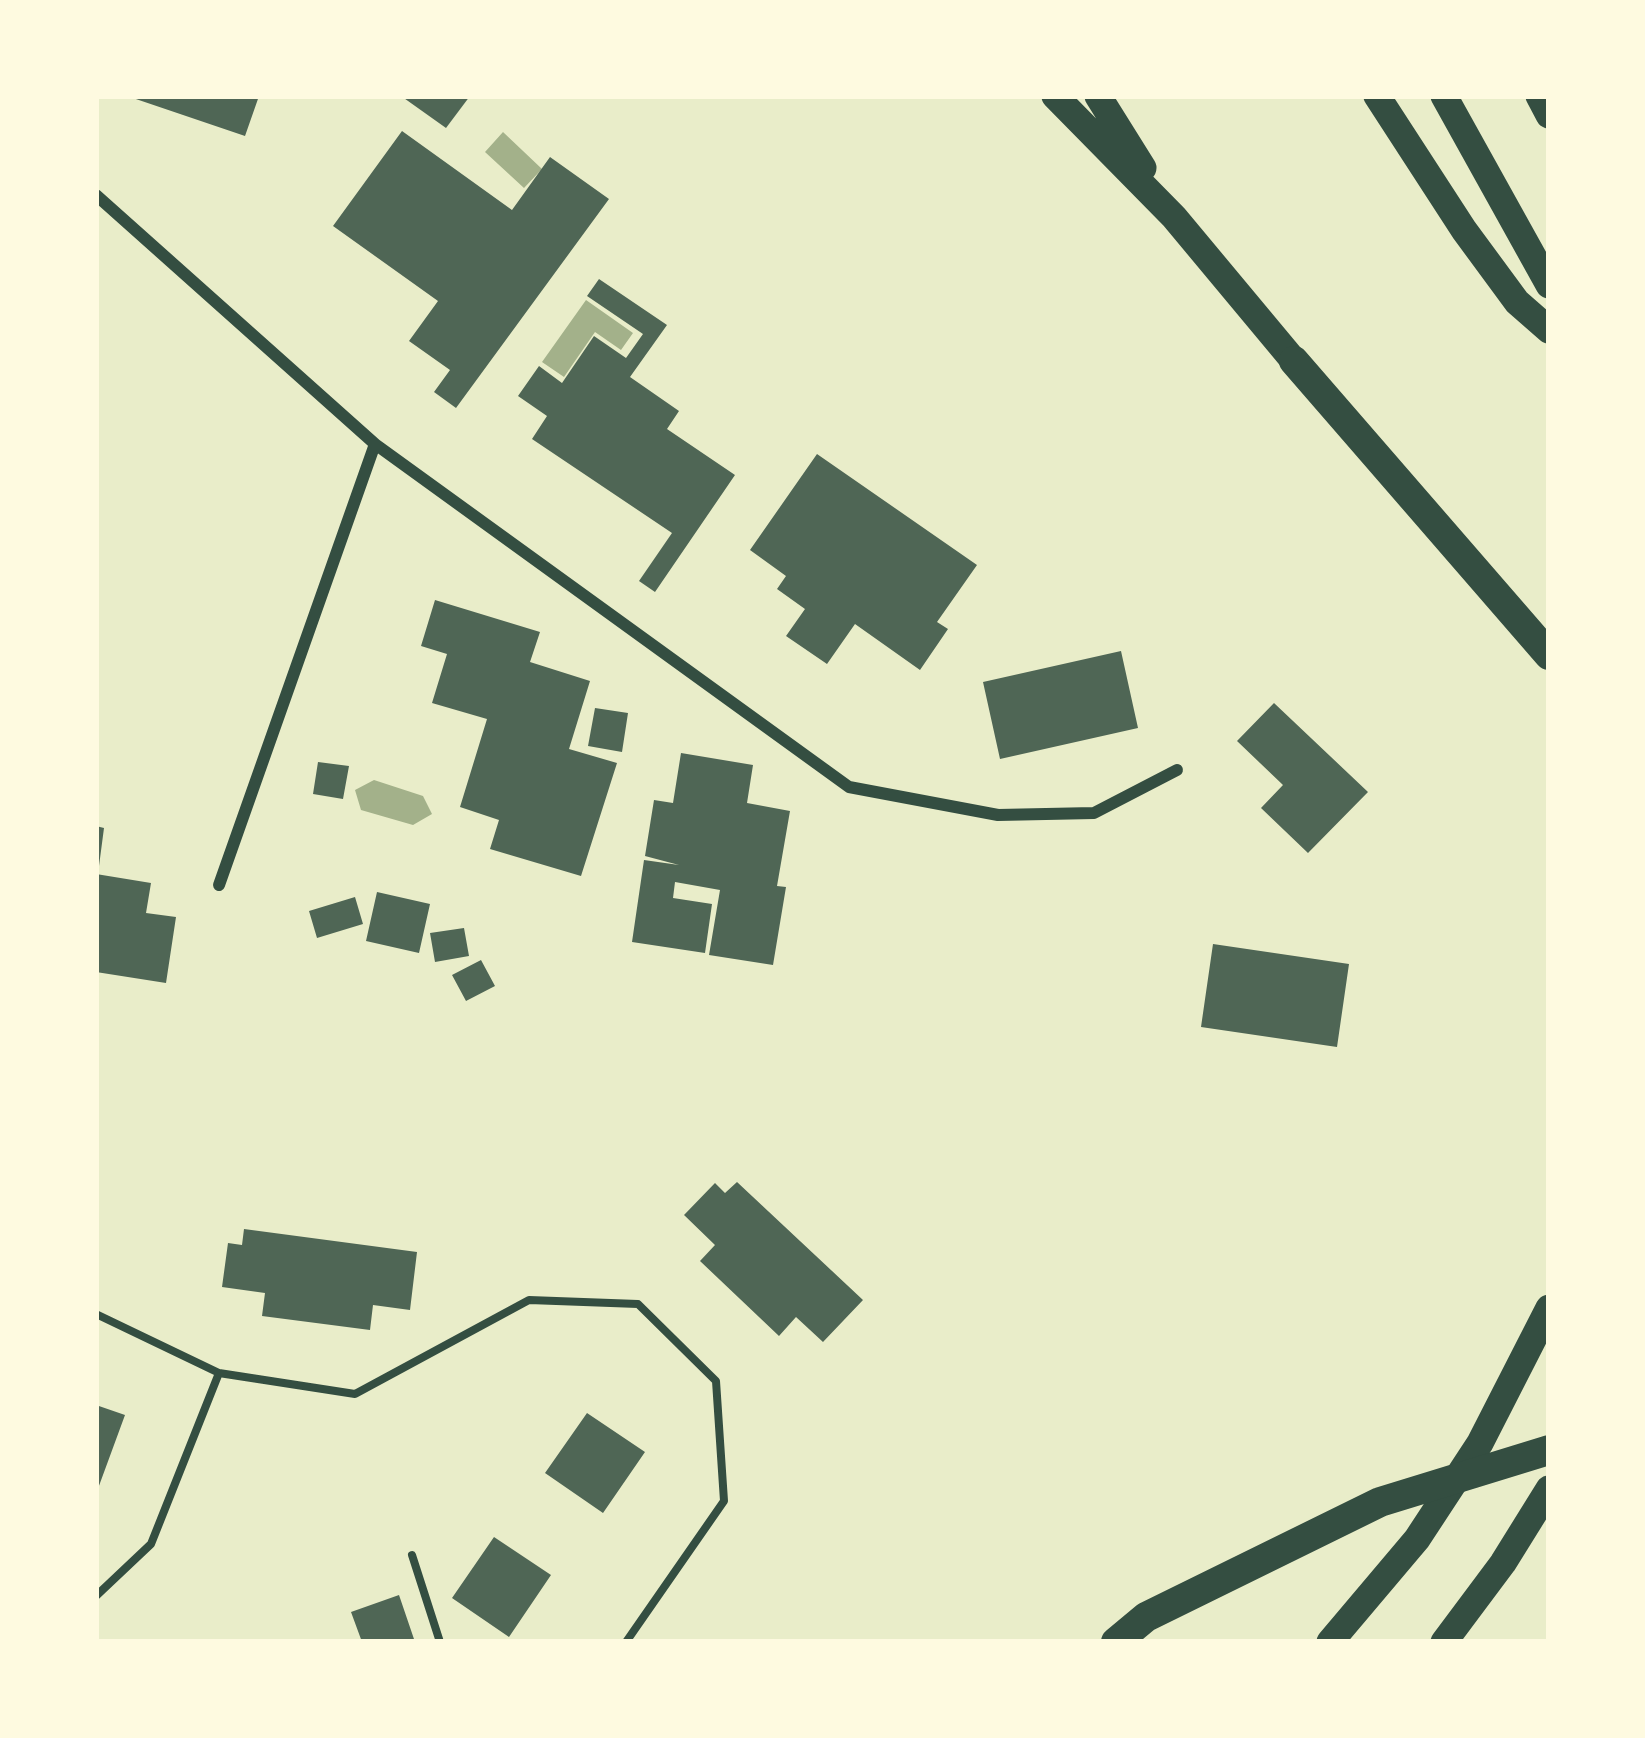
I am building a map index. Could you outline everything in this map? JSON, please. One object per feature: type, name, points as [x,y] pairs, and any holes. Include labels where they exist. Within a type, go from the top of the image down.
[{"type":"highway","points":[[1294,361],[1549,655]]},
{"type":"highway","points":[[1116,1642],[1146,1617],[1380,1502],[1549,1450]]},
{"type":"main road","points":[[1055,96],[1174,218],[1294,361]]},
{"type":"main road","points":[[1098,96],[1174,218]]},
{"type":"main road","points":[[1377,96],[1464,230],[1517,302],[1549,330]]},
{"type":"main road","points":[[1444,96],[1549,285]]},
{"type":"main road","points":[[1539,96],[1549,115]]},
{"type":"main road","points":[[1330,1642],[1418,1539],[1468,1462],[1549,1308]]},
{"type":"main road","points":[[1444,1642],[1503,1564],[1549,1489]]},
{"type":"street","points":[[96,195],[376,444],[849,787],[998,815],[1094,813],[1177,770]]},
{"type":"street","points":[[219,885],[376,444]]},
{"type":"lane","points":[[96,1314],[218,1373],[356,1394],[529,1300],[638,1304],[716,1381],[724,1501],[626,1642]]},
{"type":"lane","points":[[96,1596],[152,1544],[218,1373]]},
{"type":"lane","points":[[412,1555],[440,1642]]},
{"type":"shaded area","points":[[503,132],[542,169],[524,188],[485,152]]},
{"type":"shaded area","points":[[586,300],[633,333],[621,350],[595,332],[564,377],[542,362]]},
{"type":"shaded area","points":[[374,780],[423,796],[432,814],[413,825],[361,810],[355,790]]},
{"type":"building","points":[[127,96],[259,96],[245,136]]},
{"type":"building","points":[[401,96],[470,96],[446,128]]},
{"type":"building","points":[[402,131],[512,210],[550,157],[609,199],[456,408],[434,392],[450,370],[409,341],[438,301],[333,226]]},
{"type":"building","points":[[599,279],[667,325],[630,377],[679,411],[667,429],[735,475],[655,592],[639,581],[672,533],[532,439],[547,416],[518,396],[539,366],[562,383],[594,336],[626,358],[643,334],[587,296]]},
{"type":"building","points":[[817,454],[977,565],[937,622],[948,629],[920,670],[855,624],[827,664],[786,636],[805,609],[777,589],[786,576],[750,550]]},
{"type":"building","points":[[435,600],[540,632],[530,662],[590,681],[569,749],[617,763],[581,876],[490,849],[499,820],[460,807],[487,719],[432,703],[447,654],[421,646]]},
{"type":"building","points":[[1121,651],[1138,728],[1000,759],[983,682]]},
{"type":"building","points":[[1274,703],[1368,792],[1308,853],[1261,808],[1283,785],[1237,741]]},
{"type":"building","points":[[595,708],[628,713],[622,752],[588,746]]},
{"type":"building","points":[[681,753],[753,765],[747,803],[790,811],[777,886],[786,887],[773,965],[709,955],[720,890],[675,882],[673,898],[712,904],[705,953],[632,942],[644,860],[679,865],[645,856],[654,800],[673,803]]},
{"type":"building","points":[[318,762],[349,766],[343,799],[313,794]]},
{"type":"building","points":[[96,826],[104,828],[99,866],[96,866]]},
{"type":"building","points":[[96,874],[151,883],[146,913],[176,917],[166,983],[96,972]]},
{"type":"building","points":[[377,892],[430,904],[419,953],[366,941]]},
{"type":"building","points":[[355,897],[363,924],[317,938],[309,911]]},
{"type":"building","points":[[464,928],[469,956],[435,962],[430,933]]},
{"type":"building","points":[[1213,944],[1349,964],[1337,1047],[1201,1027]]},
{"type":"building","points":[[481,960],[495,986],[466,1001],[452,975]]},
{"type":"building","points":[[737,1182],[863,1300],[823,1342],[796,1317],[779,1336],[700,1261],[715,1245],[684,1215],[715,1183],[725,1193]]},
{"type":"building","points":[[244,1229],[417,1252],[410,1310],[373,1305],[370,1330],[262,1316],[265,1293],[222,1287],[228,1243],[242,1245]]},
{"type":"building","points":[[96,1405],[125,1415],[96,1494]]},
{"type":"building","points":[[587,1413],[645,1452],[603,1513],[545,1473]]},
{"type":"building","points":[[494,1537],[551,1575],[509,1637],[452,1598]]},
{"type":"building","points":[[399,1595],[415,1642],[362,1642],[351,1612]]}]
